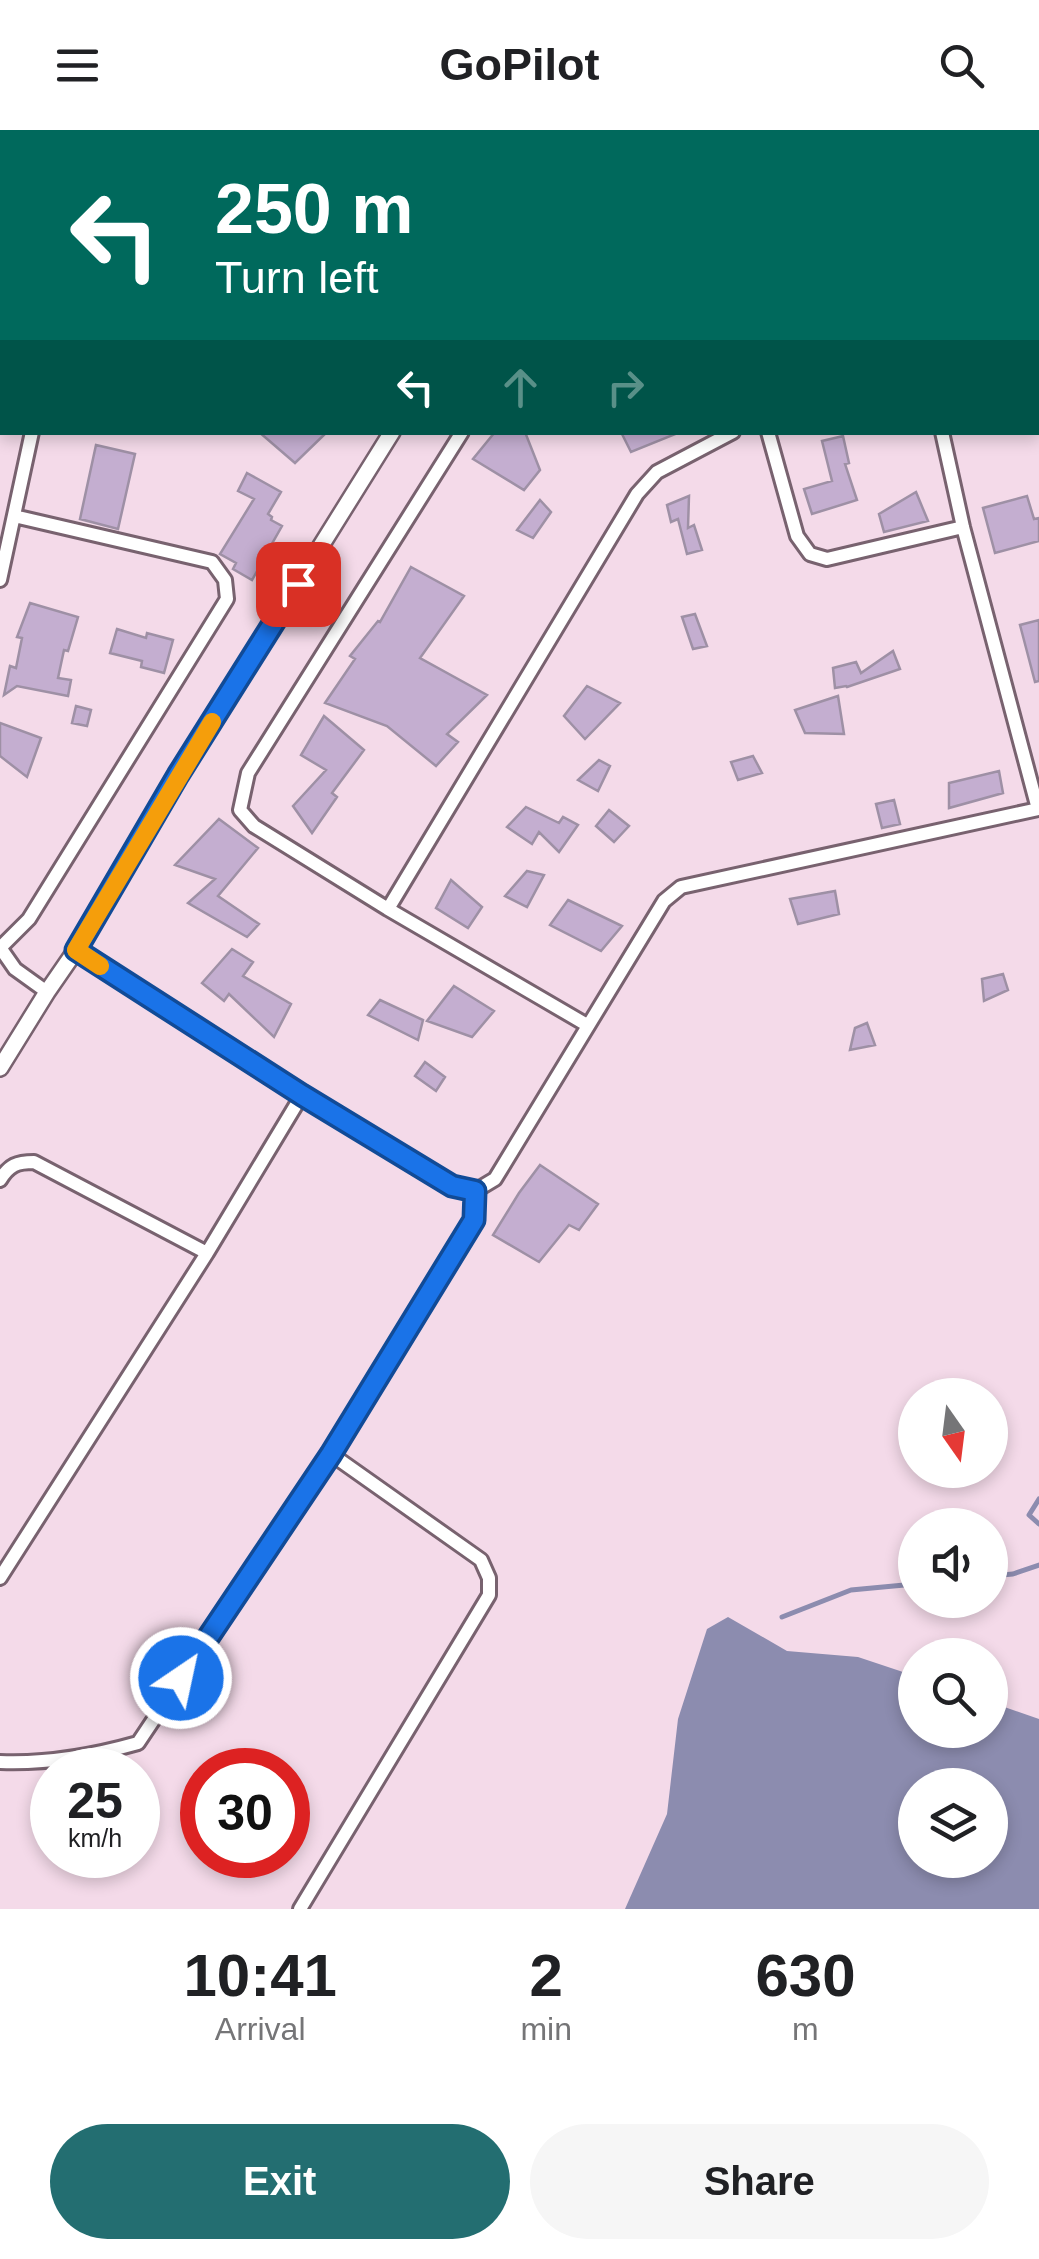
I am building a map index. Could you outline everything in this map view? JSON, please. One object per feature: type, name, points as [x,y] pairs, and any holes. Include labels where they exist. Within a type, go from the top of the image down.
[{"type":"street","points":[[0,580],[31,435]]},
{"type":"street","points":[[0,1068],[390,435]]},
{"type":"street","points":[[460,435],[248,773],[240,810],[254,826],[388,910],[587,1024]]},
{"type":"street","points":[[388,910],[637,494],[657,472],[727,435]]},
{"type":"street","points":[[769,435],[797,536],[810,554],[827,559],[963,527]]},
{"type":"street","points":[[76,950],[452,1186],[475,1191],[495,1179],[664,900],[681,887],[1038,808],[963,527],[943,435]]},
{"type":"street","points":[[14,516],[212,562],[225,580],[226,600],[29,919],[0,948],[15,969],[47,992]]},
{"type":"street","points":[[0,1578],[5,1559],[208,1253],[302,1095]]},
{"type":"street","points":[[0,1180],[18,1162],[34,1162],[208,1253]]},
{"type":"street","points":[[0,1762],[36,1764],[101,1754],[138,1742],[331,1454],[474,1220],[475,1191]]},
{"type":"street","points":[[300,1909],[489,1594],[489,1578],[481,1560],[331,1454]]},
{"type":"water","points":[[728,1617],[787,1651],[858,1657],[898,1670],[898,1748],[1008,1748],[1008,1708],[1039,1719],[1039,1909],[625,1909],[667,1814],[678,1719],[707,1629]]},
{"type":"building","points":[[262,435],[324,435],[295,463]]},
{"type":"building","points":[[493,435],[526,435],[540,470],[524,490],[473,459]]},
{"type":"building","points":[[622,435],[673,435],[631,452]]},
{"type":"building","points":[[843,436],[849,463],[845,464],[857,500],[812,514],[804,489],[832,481],[822,441]]},
{"type":"building","points":[[96,445],[135,454],[118,529],[80,519]]},
{"type":"building","points":[[247,473],[281,492],[268,514],[282,526],[269,549],[273,552],[252,580],[233,569],[236,563],[220,554],[254,499],[238,491]]},
{"type":"building","points":[[916,492],[928,521],[884,532],[879,514]]},
{"type":"building","points":[[689,496],[688,528],[694,525],[702,550],[687,554],[678,519],[671,522],[667,505]]},
{"type":"building","points":[[1027,496],[1034,519],[1039,518],[1039,541],[995,553],[983,508]]},
{"type":"building","points":[[540,500],[551,512],[533,538],[517,530]]},
{"type":"building","points":[[411,567],[464,596],[420,658],[487,695],[447,734],[458,742],[436,766],[387,726],[325,703],[355,659],[350,656],[380,622]]},
{"type":"building","points":[[30,603],[78,617],[68,651],[64,650],[58,678],[71,680],[68,696],[17,686],[4,695],[10,666],[16,668],[22,638],[17,637]]},
{"type":"building","points":[[695,614],[707,646],[693,649],[682,617]]},
{"type":"building","points":[[1039,620],[1039,681],[1035,682],[1020,625]]},
{"type":"building","points":[[117,629],[146,638],[147,633],[173,640],[164,673],[141,667],[142,661],[110,653]]},
{"type":"building","points":[[893,651],[900,669],[835,688],[833,668],[856,662],[861,673]]},
{"type":"building","points":[[587,686],[620,703],[585,739],[564,716]]},
{"type":"building","points":[[838,696],[844,734],[805,733],[795,710]]},
{"type":"building","points":[[76,706],[91,710],[87,726],[72,723]]},
{"type":"building","points":[[324,716],[364,750],[332,793],[337,797],[312,833],[293,806],[326,770],[301,755]]},
{"type":"building","points":[[0,723],[41,738],[27,777],[0,756]]},
{"type":"building","points":[[753,756],[762,773],[738,780],[731,762]]},
{"type":"building","points":[[599,760],[610,766],[598,791],[578,780]]},
{"type":"building","points":[[999,771],[1003,793],[949,808],[949,783]]},
{"type":"building","points":[[894,800],[900,824],[882,828],[876,804]]},
{"type":"building","points":[[526,807],[559,823],[563,817],[578,825],[559,852],[539,832],[532,844],[507,827]]},
{"type":"building","points":[[609,810],[629,826],[614,842],[596,826]]},
{"type":"building","points":[[219,819],[258,848],[218,896],[259,924],[247,937],[188,903],[215,879],[175,865]]},
{"type":"building","points":[[527,871],[544,875],[527,907],[505,896]]},
{"type":"building","points":[[451,880],[482,907],[468,928],[436,908]]},
{"type":"building","points":[[835,891],[839,914],[798,924],[790,899]]},
{"type":"building","points":[[568,900],[622,926],[601,951],[550,925]]},
{"type":"building","points":[[232,949],[253,962],[243,976],[291,1004],[274,1037],[229,994],[224,1001],[202,983]]},
{"type":"building","points":[[1003,974],[1008,990],[984,1001],[982,979]]},
{"type":"building","points":[[454,986],[494,1011],[472,1037],[427,1021]]},
{"type":"building","points":[[380,1000],[423,1020],[418,1040],[368,1015]]},
{"type":"building","points":[[867,1023],[875,1045],[850,1050],[855,1028]]},
{"type":"building","points":[[425,1062],[445,1077],[436,1091],[415,1076]]},
{"type":"building","points":[[540,1165],[598,1204],[579,1230],[569,1225],[539,1262],[493,1235]]},
{"type":"waterway","points":[[1039,1499],[1029,1515],[1039,1524]]},
{"type":"waterway","points":[[1008,1574],[1039,1565]]},
{"type":"waterway","points":[[782,1617],[851,1590],[898,1586]]},
{"type":"slow traffic","points":[[100,966],[76,950],[212,722]]},
{"type":"route","points":[[181,1678],[331,1454],[474,1220],[475,1191],[452,1186],[76,950],[178,775],[298,584]]}]
